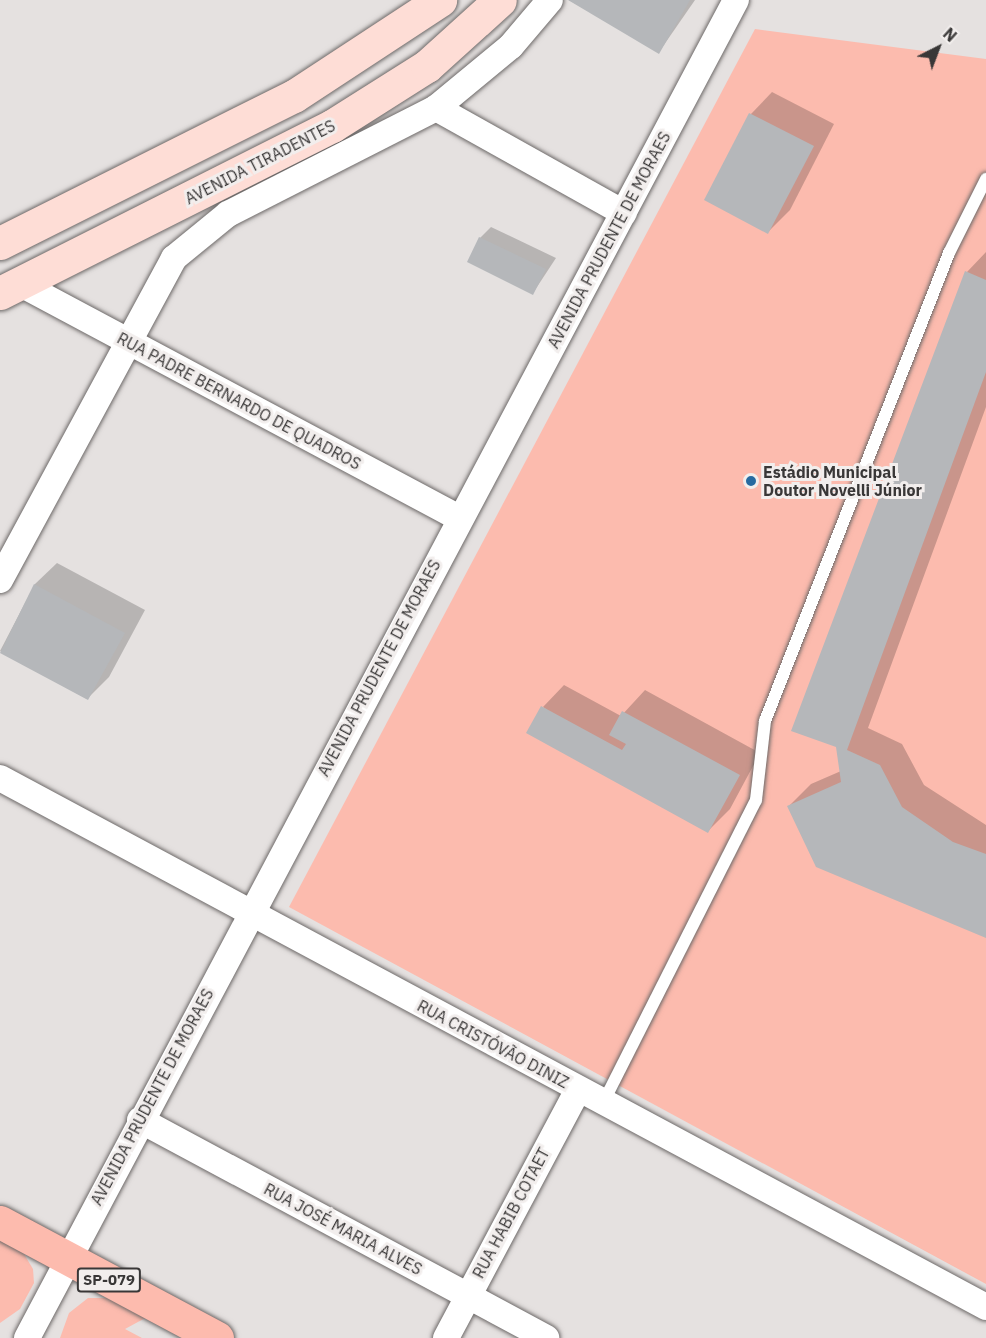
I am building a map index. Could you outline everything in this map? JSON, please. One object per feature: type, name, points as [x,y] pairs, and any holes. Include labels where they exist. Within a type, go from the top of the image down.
[{"type":"main road","points":[[0,243],[294,96],[440,0]]},
{"type":"main road","name":"AVENIDA TIRADENTES","points":[[9,288],[359,110],[427,66],[500,0]]},
{"type":"main road","name":"SP-079","points":[[0,1222],[217,1338]]},
{"type":"street","points":[[0,580],[127,341],[174,258],[194,237],[228,214],[436,108],[511,46],[550,0]]},
{"type":"street","name":"AVENIDA PRUDENTE DE MORAES","points":[[27,1338],[249,912],[736,0]]},
{"type":"street","points":[[436,108],[624,213]]},
{"type":"street","name":"RUA PADRE BERNARDO DE QUADROS","points":[[9,288],[127,341],[459,518]]},
{"type":"street","name":"RUA CRISTÓVÃO DINIZ","points":[[0,778],[986,1307]]},
{"type":"street","name":"RUA HABIB COTAET","points":[[446,1338],[578,1090]]},
{"type":"street","name":"RUA JOSÉ MARIA ALVES","points":[[140,1120],[546,1338]]},
{"type":"lane","points":[[603,1103],[756,800],[765,721],[949,253],[986,179]]},
{"type":"shaded area","name":"Estádio Municipal Doutor Novelli Júnior","points":[[755,29],[986,59],[986,1284],[289,907]]},
{"type":"shaded area","points":[[0,1235],[21,1249],[33,1269],[34,1283],[20,1309],[0,1323]]},
{"type":"shaded area","points":[[88,1298],[116,1298],[149,1316],[125,1329],[142,1338],[60,1338],[69,1313]]},
{"type":"building","points":[[568,0],[690,0],[659,54]]},
{"type":"building","points":[[749,113],[814,146],[768,234],[704,200]]},
{"type":"building","points":[[479,237],[546,269],[533,295],[467,262]]},
{"type":"building","points":[[965,271],[986,280],[986,372],[847,750],[880,765],[902,807],[953,842],[986,854],[986,938],[816,867],[787,806],[841,782],[836,747],[791,731]]},
{"type":"building","points":[[34,584],[125,633],[88,700],[0,653]]},
{"type":"building","points":[[541,706],[622,750],[626,744],[609,735],[622,711],[740,775],[708,833],[526,733]]},
{"type":"place","name":"Estádio Municipal Doutor Novelli Júnior","points":[[751,481]]}]
